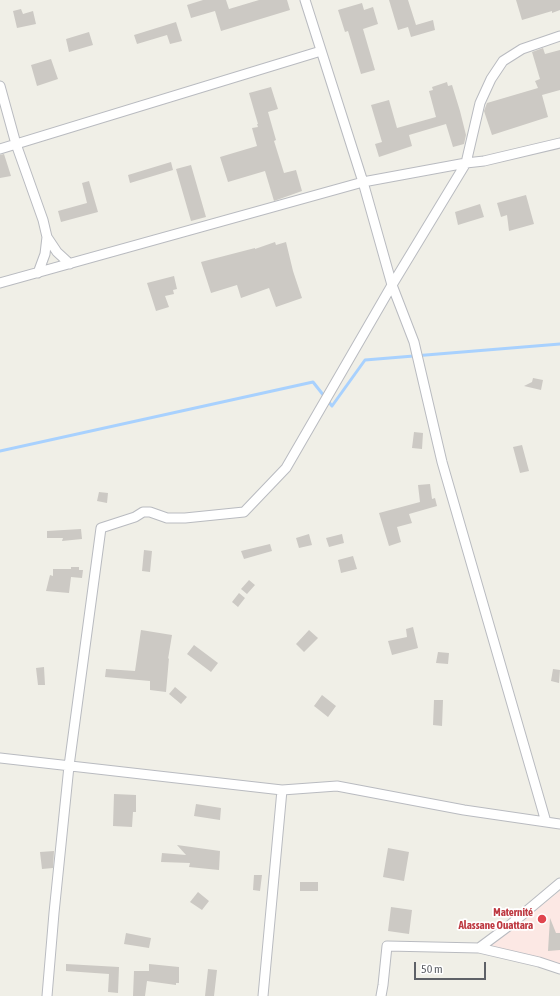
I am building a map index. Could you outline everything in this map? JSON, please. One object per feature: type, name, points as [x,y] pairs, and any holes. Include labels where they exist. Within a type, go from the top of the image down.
[{"type":"street","points":[[305,0],[363,182],[392,285],[414,342],[442,462],[546,822]]},
{"type":"street","points":[[47,996],[69,766],[101,528],[135,517],[143,512],[150,512],[167,518],[179,518],[244,512],[286,468],[392,285],[466,163],[480,103],[491,79],[503,61],[522,49],[560,36]]},
{"type":"street","points":[[0,149],[321,52]]},
{"type":"street","points":[[0,86],[16,144],[43,220],[47,237],[57,252],[70,264]]},
{"type":"street","points":[[0,283],[363,182],[466,163],[484,162],[560,143]]},
{"type":"street","points":[[38,273],[44,254],[47,237]]},
{"type":"street","points":[[0,758],[282,790],[337,786],[464,810],[560,824]]},
{"type":"street","points":[[262,996],[282,790]]},
{"type":"street","points":[[479,948],[510,925],[560,883]]},
{"type":"street","points":[[381,996],[384,985],[387,946],[479,948],[539,962],[560,969]]},
{"type":"shaded area","name":"Maternité Alassane Ouattara","points":[[560,891],[560,965],[489,947]]},
{"type":"building","points":[[203,0],[226,0],[229,9],[259,0],[287,0],[290,10],[221,31],[215,11],[191,18],[187,5]]},
{"type":"building","points":[[389,0],[408,0],[416,25],[433,20],[435,30],[411,37],[408,27],[398,30]]},
{"type":"building","points":[[516,0],[560,0],[560,10],[522,20]]},
{"type":"building","points":[[362,3],[364,10],[373,7],[378,24],[363,29],[375,70],[361,74],[348,31],[345,32],[338,10]]},
{"type":"building","points":[[21,9],[23,14],[33,11],[36,24],[17,28],[13,11]]},
{"type":"building","points":[[176,22],[182,41],[170,44],[167,35],[137,44],[134,35]]},
{"type":"building","points":[[89,32],[93,45],[69,52],[66,39]]},
{"type":"building","points":[[543,48],[545,54],[560,50],[560,90],[542,95],[548,117],[492,135],[484,111],[487,103],[538,88],[535,81],[540,79],[532,52]]},
{"type":"building","points":[[51,59],[58,79],[37,86],[31,65]]},
{"type":"building","points":[[447,82],[448,86],[452,85],[460,111],[466,135],[464,144],[453,147],[446,124],[409,135],[412,146],[379,157],[375,144],[382,142],[371,105],[389,100],[397,128],[436,117],[429,91],[433,90],[432,87]]},
{"type":"building","points":[[271,87],[278,109],[268,112],[276,140],[274,141],[284,173],[296,170],[302,191],[274,201],[265,171],[228,182],[220,157],[257,146],[252,128],[258,127],[258,124],[249,93]]},
{"type":"building","points":[[4,154],[11,176],[0,178],[0,155]]},
{"type":"building","points":[[171,162],[173,170],[130,183],[128,175]]},
{"type":"building","points":[[191,165],[206,217],[191,221],[176,169]]},
{"type":"building","points":[[89,181],[98,212],[61,222],[58,211],[87,203],[82,183]]},
{"type":"building","points":[[526,195],[534,224],[509,231],[507,215],[501,217],[497,203]]},
{"type":"building","points":[[480,204],[484,217],[458,225],[455,212]]},
{"type":"building","points":[[275,242],[276,245],[286,242],[293,271],[302,298],[276,307],[269,288],[241,298],[237,285],[211,293],[201,262],[255,249]]},
{"type":"building","points":[[174,276],[177,289],[173,290],[174,294],[165,296],[169,307],[156,311],[147,283]]},
{"type":"building","points":[[533,378],[543,380],[541,390],[524,386],[532,382]]},
{"type":"building","points":[[414,432],[423,433],[422,449],[412,448]]},
{"type":"building","points":[[522,445],[529,471],[520,473],[513,447]]},
{"type":"building","points":[[430,484],[432,499],[435,498],[437,506],[409,514],[412,523],[397,527],[401,542],[389,546],[379,513],[420,502],[418,485]]},
{"type":"building","points":[[99,492],[108,493],[107,503],[97,501]]},
{"type":"building","points":[[81,529],[82,539],[62,541],[63,538],[47,538],[47,531]]},
{"type":"building","points":[[309,534],[312,545],[299,548],[296,538]]},
{"type":"building","points":[[342,534],[344,543],[329,547],[326,538]]},
{"type":"building","points":[[270,544],[272,551],[244,559],[241,551]]},
{"type":"building","points":[[144,550],[152,551],[150,572],[142,571]]},
{"type":"building","points":[[353,556],[357,569],[341,573],[338,560]]},
{"type":"building","points":[[71,567],[79,567],[79,570],[83,570],[82,578],[71,577],[69,593],[46,591],[50,575],[53,576],[53,569],[71,569]]},
{"type":"building","points":[[249,580],[255,585],[247,594],[241,589]]},
{"type":"building","points":[[239,593],[245,598],[238,607],[232,602]]},
{"type":"building","points":[[413,627],[418,648],[392,655],[388,641],[407,637],[406,629]]},
{"type":"building","points":[[141,630],[172,635],[168,659],[169,658],[166,692],[150,690],[150,681],[105,677],[106,669],[135,671]]},
{"type":"building","points":[[309,630],[318,638],[304,652],[296,644]]},
{"type":"building","points":[[194,645],[218,663],[211,672],[187,654]]},
{"type":"building","points":[[438,652],[449,653],[448,664],[436,663]]},
{"type":"building","points":[[44,667],[45,685],[38,685],[36,668]]},
{"type":"building","points":[[553,669],[560,670],[559,683],[551,681]]},
{"type":"building","points":[[175,687],[187,697],[181,704],[169,694]]},
{"type":"building","points":[[322,695],[336,706],[328,717],[314,706]]},
{"type":"building","points":[[434,700],[443,700],[442,726],[433,725]]},
{"type":"building","points":[[114,794],[136,795],[136,812],[133,812],[132,827],[113,826]]},
{"type":"building","points":[[196,804],[221,808],[220,820],[194,816]]},
{"type":"building","points":[[177,845],[220,851],[219,870],[189,867],[190,863],[161,862],[162,853],[186,855]]},
{"type":"building","points":[[388,848],[409,852],[404,881],[383,877]]},
{"type":"building","points":[[54,851],[53,868],[42,869],[40,852]]},
{"type":"building","points":[[254,875],[262,875],[260,891],[253,890]]},
{"type":"building","points":[[300,882],[318,882],[318,891],[300,891]]},
{"type":"building","points":[[198,892],[209,901],[202,910],[190,902]]},
{"type":"building","points":[[391,907],[412,910],[409,934],[388,931]]},
{"type":"building","points":[[550,918],[556,933],[560,933],[560,950],[548,951]]},
{"type":"building","points":[[126,933],[151,938],[149,948],[124,944]]},
{"type":"building","points":[[66,964],[119,967],[118,993],[108,992],[109,974],[66,971]]},
{"type":"building","points":[[149,964],[179,967],[179,983],[176,983],[176,985],[147,981],[145,996],[133,996],[134,971],[149,971]]},
{"type":"building","points":[[208,969],[217,970],[214,996],[205,996]]},
{"type":"waterway","points":[[0,451],[313,382],[332,406],[365,360],[560,344]]},
{"type":"place","name":"Maternité Alassane Ouattara","points":[[542,919]]}]
